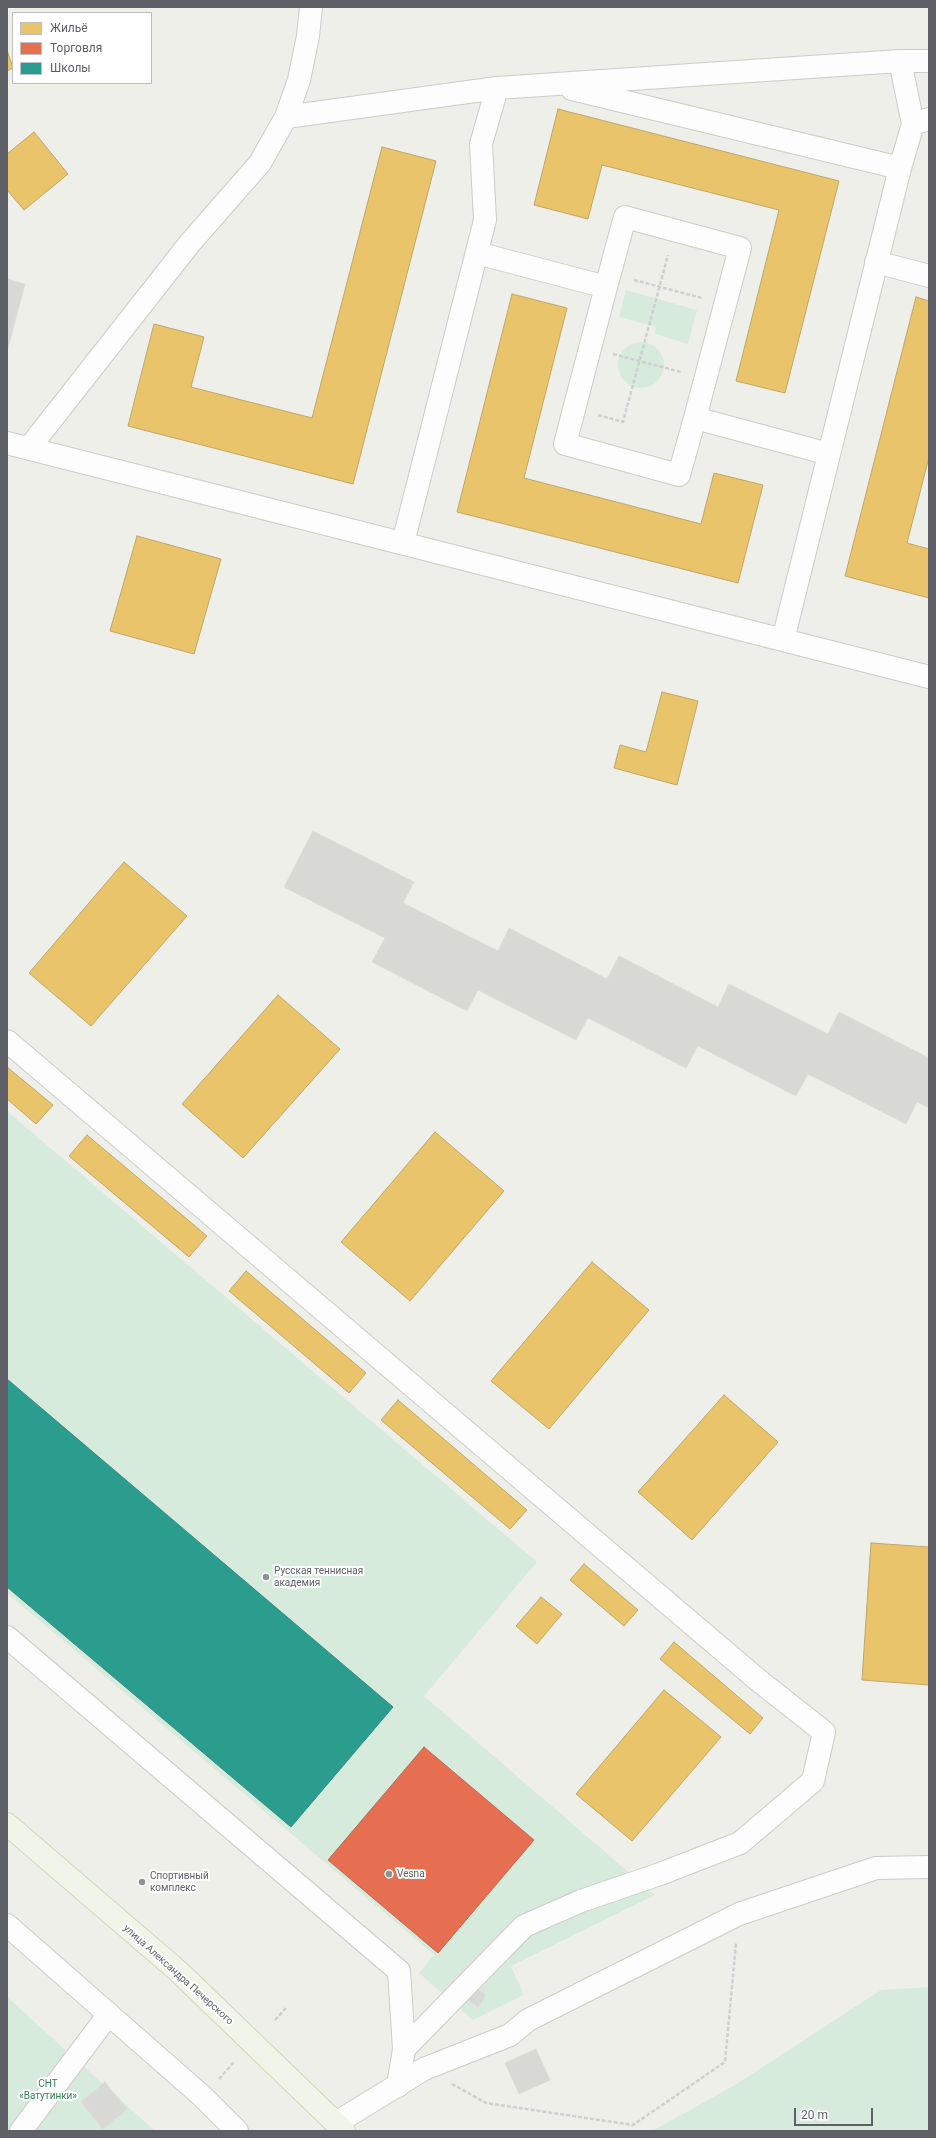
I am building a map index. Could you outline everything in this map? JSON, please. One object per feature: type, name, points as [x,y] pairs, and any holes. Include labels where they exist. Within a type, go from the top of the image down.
[{"type":"main road","name":"улица Александра Печерского","points":[[7,1824],[178,1971],[340,2127]]},
{"type":"street","points":[[29,448],[190,243],[260,163],[286,117],[299,80],[308,36],[311,7]]},
{"type":"street","points":[[286,117],[497,88],[900,61],[929,61]]},
{"type":"street","points":[[783,640],[900,168],[921,122],[900,61]]},
{"type":"street","points":[[552,84],[900,168]]},
{"type":"street","points":[[403,543],[485,220],[481,144],[497,88]]},
{"type":"street","points":[[625,217],[674,230],[740,248],[679,475],[564,444],[625,217]]},
{"type":"street","points":[[476,252],[608,280]]},
{"type":"street","points":[[876,262],[929,276]]},
{"type":"street","points":[[695,418],[829,454]]},
{"type":"street","points":[[7,443],[929,677]]},
{"type":"street","points":[[7,1041],[752,1674],[824,1732],[813,1781],[740,1843],[660,1874],[581,1901],[524,1926],[404,2049]]},
{"type":"street","points":[[7,1637],[399,1971],[404,2049],[398,2086]]},
{"type":"street","points":[[340,2127],[424,2069],[510,2035],[528,2020],[739,1914],[876,1868],[929,1867]]},
{"type":"street","points":[[7,1925],[202,2096],[237,2131]]},
{"type":"street","points":[[21,2131],[109,2014]]},
{"type":"path","points":[[574,408],[623,422],[674,230]]},
{"type":"path","points":[[608,280],[659,286],[725,304]]},
{"type":"path","points":[[590,348],[705,379]]},
{"type":"path","points":[[424,2069],[486,2103],[633,2125],[725,2062],[739,1914]]},
{"type":"path","points":[[275,2020],[286,2008]]},
{"type":"path","points":[[218,2079],[234,2062]]},
{"type":"green space","points":[[626,290],[697,310],[688,344],[655,334],[656,327],[619,317]]},
{"type":"green space","points":[[641,342],[654,346],[660,352],[664,365],[660,378],[654,384],[641,388],[628,384],[622,378],[618,365],[622,352],[628,346]]},
{"type":"green space","name":"Русская теннисная академия","points":[[7,1111],[537,1562],[424,1696],[655,1895],[511,1966],[524,1995],[473,2020],[419,1973],[434,1955],[7,1593]]},
{"type":"green space","points":[[929,1987],[929,2131],[652,2131],[735,2085],[881,1990]]},
{"type":"green space","name":"СНТ «Ватутинки»","points":[[7,1997],[155,2131],[7,2131]]},
{"type":"building: Жильё","points":[[7,50],[12,68],[7,71]]},
{"type":"building: Жильё","points":[[558,109],[839,181],[785,393],[736,381],[779,210],[602,165],[588,219],[534,205]]},
{"type":"building: Жильё","points":[[34,132],[68,174],[24,210],[7,190],[7,154]]},
{"type":"building: Жильё","points":[[382,147],[436,161],[353,484],[128,426],[154,324],[204,337],[191,387],[312,418]]},
{"type":"building: Жильё","points":[[512,294],[567,308],[524,478],[701,524],[714,473],[763,485],[738,583],[457,512]]},
{"type":"building: Жильё","points":[[916,297],[929,301],[929,457],[907,543],[929,549],[929,598],[845,576]]},
{"type":"building: Жильё","points":[[137,536],[221,559],[194,654],[110,631]]},
{"type":"building: Жильё","points":[[662,692],[698,701],[677,785],[614,768],[620,745],[646,752]]},
{"type":"building: Жильё","points":[[124,862],[187,916],[91,1026],[29,973]]},
{"type":"building: Жильё","points":[[278,995],[340,1049],[243,1158],[182,1104]]},
{"type":"building: Жильё","points":[[7,1067],[53,1105],[36,1124],[7,1099]]},
{"type":"building: Жильё","points":[[435,1132],[504,1191],[410,1301],[341,1242]]},
{"type":"building: Жильё","points":[[87,1135],[207,1236],[189,1257],[69,1156]]},
{"type":"building: Жильё","points":[[592,1262],[649,1310],[549,1429],[491,1381]]},
{"type":"building: Жильё","points":[[246,1271],[366,1373],[349,1393],[229,1291]]},
{"type":"building: Жильё","points":[[724,1395],[778,1442],[692,1540],[638,1492]]},
{"type":"building: Жильё","points":[[398,1400],[527,1510],[510,1529],[381,1420]]},
{"type":"building: Жильё","points":[[871,1543],[929,1547],[929,1685],[862,1680]]},
{"type":"building: Жильё","points":[[584,1564],[638,1610],[624,1626],[570,1580]]},
{"type":"building: Жильё","points":[[541,1597],[562,1614],[537,1644],[516,1626]]},
{"type":"building: Жильё","points":[[674,1642],[763,1718],[750,1734],[660,1659]]},
{"type":"building: Жильё","points":[[664,1690],[721,1737],[632,1841],[576,1794]]},
{"type":"building: Торговля","points":[[424,1747],[534,1840],[438,1953],[328,1860]]},
{"type":"building: Школы","points":[[7,1379],[393,1707],[291,1827],[7,1587]]},
{"type":"building: Прочее","points":[[7,279],[25,284],[7,352]]},
{"type":"building: Прочее","points":[[313,831],[414,882],[403,903],[498,951],[509,928],[607,979],[619,956],[718,1007],[729,984],[828,1034],[839,1012],[929,1058],[929,1108],[917,1102],[906,1124],[808,1074],[796,1096],[698,1046],[686,1068],[588,1018],[576,1040],[478,990],[467,1011],[372,962],[385,938],[284,887]]},
{"type":"building: Прочее","points":[[473,1986],[486,1995],[478,2007],[465,1998]]},
{"type":"building: Прочее","points":[[536,2049],[550,2080],[519,2094],[505,2063]]},
{"type":"building: Прочее","points":[[105,2082],[127,2109],[103,2129],[81,2102]]},
{"type":"place","name":"Русская теннисная академия","points":[[266,1577]]},
{"type":"place","name":"Vesna","points":[[389,1874]]},
{"type":"place","name":"Спортивный комплекс","points":[[142,1882]]}]
